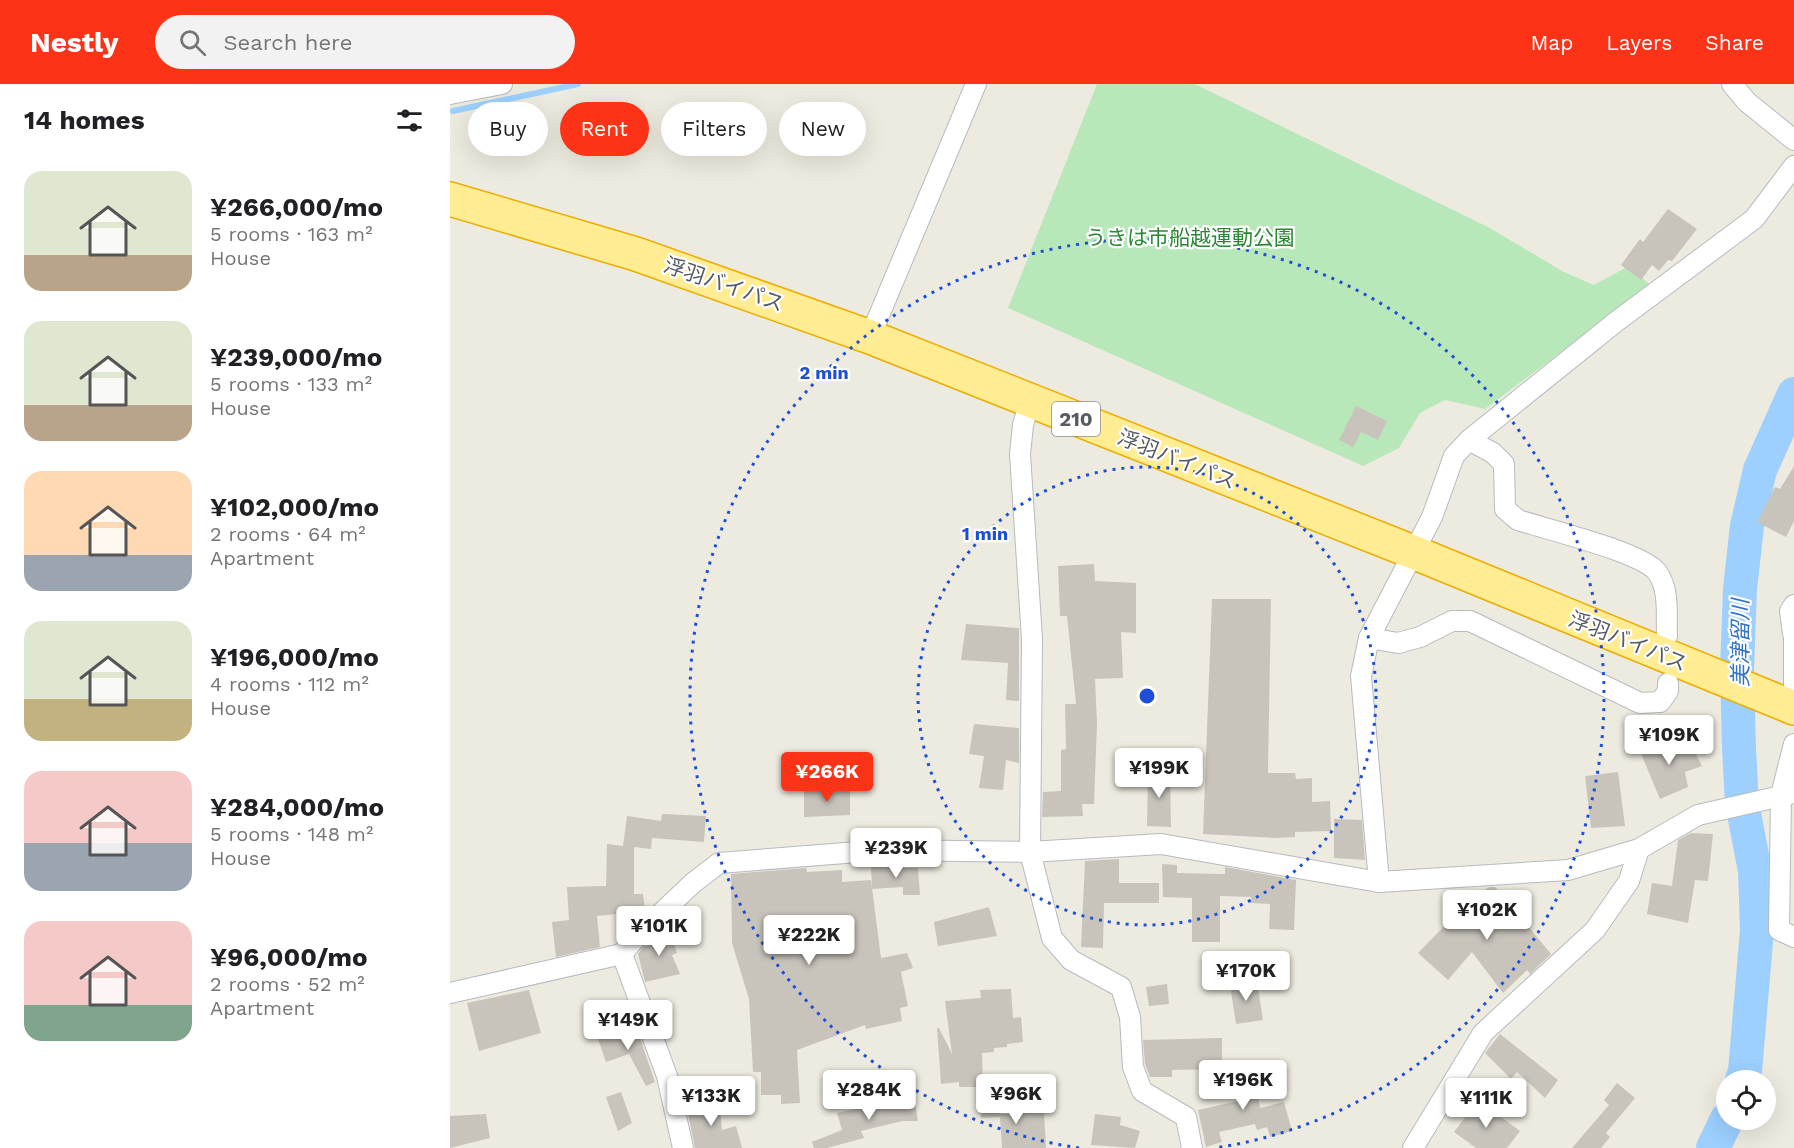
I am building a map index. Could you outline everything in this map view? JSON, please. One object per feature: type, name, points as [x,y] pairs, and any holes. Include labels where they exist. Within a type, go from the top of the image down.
[{"type":"highway","name":"浮羽バイパス","points":[[450,199],[636,254],[870,337],[1413,552],[1680,675],[1785,698]]},
{"type":"street","points":[[450,94],[502,84]]},
{"type":"street","points":[[870,337],[976,84]]},
{"type":"street","points":[[1732,84],[1747,102],[1794,140]]},
{"type":"street","points":[[1379,882],[1361,676],[1369,638],[1432,517],[1454,456],[1469,440],[1617,321],[1754,219],[1794,166]]},
{"type":"street","points":[[1029,400],[1023,425],[1020,454],[1032,639],[1030,852],[1052,938],[1071,960],[1121,987],[1130,1017],[1133,1067],[1142,1091],[1186,1117],[1192,1148]]},
{"type":"street","points":[[1469,440],[1493,453],[1504,464],[1505,509],[1518,520],[1635,557],[1656,571],[1666,591],[1667,636]]},
{"type":"street","points":[[1785,698],[1794,634],[1790,611],[1794,605]]},
{"type":"street","points":[[1369,638],[1398,643],[1420,637],[1452,621],[1470,621],[1640,703],[1660,702],[1680,675]]},
{"type":"street","points":[[1794,744],[1787,794],[1779,930],[1794,937]]},
{"type":"street","points":[[450,993],[622,954],[645,928],[693,883],[719,863],[883,850],[1030,852],[1161,844],[1379,882],[1568,870],[1639,849],[1698,815],[1787,794]]},
{"type":"street","points":[[1413,1148],[1483,1033],[1595,930],[1629,881],[1639,849]]},
{"type":"street","points":[[622,954],[667,1076],[683,1148]]},
{"type":"green space","name":"うきは市船越運動公園","points":[[1097,84],[1195,84],[1488,227],[1564,272],[1594,285],[1629,266],[1650,285],[1485,409],[1445,400],[1420,413],[1399,448],[1363,466],[1008,308]]},
{"type":"building","points":[[1668,209],[1697,229],[1672,261],[1668,260],[1659,271],[1652,265],[1641,280],[1621,265],[1640,239],[1643,242]]},
{"type":"building","points":[[1356,406],[1387,421],[1378,440],[1361,432],[1353,447],[1339,440]]},
{"type":"building","points":[[1794,466],[1794,521],[1786,537],[1757,522],[1775,487],[1780,489]]},
{"type":"building","points":[[1094,564],[1095,581],[1136,583],[1136,633],[1121,632],[1123,678],[1095,679],[1097,724],[1094,804],[1082,804],[1083,816],[1042,817],[1043,792],[1061,791],[1061,750],[1066,749],[1065,704],[1076,704],[1067,616],[1060,616],[1058,566]]},
{"type":"building","points":[[1212,599],[1271,599],[1268,773],[1295,773],[1296,779],[1312,778],[1312,802],[1330,801],[1331,831],[1295,832],[1295,837],[1276,838],[1203,834]]},
{"type":"building","points":[[966,624],[1019,628],[1019,701],[1006,700],[1008,663],[961,660]]},
{"type":"building","points":[[974,724],[1019,728],[1019,763],[1006,760],[1003,790],[979,788],[984,756],[969,754]]},
{"type":"building","points":[[1666,737],[1671,750],[1691,744],[1702,766],[1685,772],[1688,787],[1660,799],[1639,749]]},
{"type":"building","points":[[1170,771],[1171,827],[1147,826],[1148,772]]},
{"type":"building","points":[[1618,772],[1625,826],[1591,828],[1585,776]]},
{"type":"building","points":[[850,790],[850,815],[804,817],[804,791]]},
{"type":"building","points":[[662,814],[706,816],[704,842],[652,838],[651,849],[634,847],[634,894],[643,894],[645,911],[597,916],[600,947],[556,957],[552,922],[569,920],[567,887],[606,886],[607,844],[623,846],[627,816],[661,821]]},
{"type":"building","points":[[1334,819],[1362,820],[1365,860],[1334,858]]},
{"type":"building","points":[[1691,833],[1713,834],[1708,881],[1695,880],[1688,923],[1647,914],[1652,883],[1672,886],[1678,840]]},
{"type":"building","points":[[1119,859],[1119,883],[1159,883],[1159,903],[1104,903],[1103,948],[1081,947],[1085,861]]},
{"type":"building","points":[[1162,864],[1177,865],[1177,873],[1225,874],[1225,867],[1296,880],[1294,930],[1269,929],[1270,904],[1251,903],[1251,897],[1220,896],[1220,942],[1192,942],[1192,898],[1163,897]]},
{"type":"building","points":[[902,865],[902,868],[918,868],[920,895],[903,895],[903,887],[872,889],[871,867]]},
{"type":"building","points":[[806,868],[807,872],[842,870],[842,882],[871,880],[881,958],[907,953],[913,968],[901,972],[908,1006],[900,1008],[902,1021],[866,1029],[865,1025],[797,1050],[800,1103],[781,1104],[781,1095],[761,1095],[761,1072],[753,1072],[749,999],[732,943],[731,874]]},
{"type":"building","points":[[1489,887],[1495,887],[1520,913],[1518,914],[1551,954],[1530,974],[1527,970],[1503,993],[1472,952],[1448,980],[1418,953],[1469,901]]},
{"type":"building","points":[[989,907],[997,936],[938,946],[934,922]]},
{"type":"building","points":[[667,925],[677,953],[672,955],[680,974],[645,982],[638,954],[644,946],[655,944],[653,937]]},
{"type":"building","points":[[1257,981],[1263,1020],[1236,1024],[1230,985]]},
{"type":"building","points":[[1167,984],[1169,1004],[1149,1006],[1146,987]]},
{"type":"building","points":[[1011,989],[1013,1018],[1021,1017],[1023,1042],[1007,1044],[1007,1047],[994,1048],[994,1052],[982,1053],[983,1087],[959,1087],[959,1082],[941,1084],[937,1028],[952,1054],[945,1001],[981,998],[980,990]]},
{"type":"building","points":[[529,990],[541,1033],[479,1051],[467,1003]]},
{"type":"building","points":[[636,1027],[655,1082],[646,1086],[629,1054],[606,1062],[598,1039]]},
{"type":"building","points":[[1500,1034],[1558,1080],[1545,1098],[1517,1072],[1511,1079],[1485,1053]]},
{"type":"building","points":[[1222,1038],[1222,1069],[1172,1070],[1172,1077],[1150,1077],[1145,1064],[1143,1040]]},
{"type":"building","points":[[1252,1065],[1260,1108],[1284,1102],[1292,1131],[1270,1137],[1267,1127],[1257,1130],[1255,1124],[1219,1132],[1222,1142],[1206,1147],[1198,1110],[1238,1101],[1232,1068]]},
{"type":"building","points":[[1617,1083],[1635,1098],[1606,1133],[1610,1137],[1601,1148],[1572,1148],[1609,1105],[1604,1100]]},
{"type":"building","points":[[621,1092],[632,1123],[618,1131],[606,1097]]},
{"type":"building","points":[[999,1094],[1000,1114],[1044,1112],[1046,1148],[1002,1148],[1000,1117],[981,1118],[980,1095]]},
{"type":"building","points":[[914,1097],[918,1121],[902,1121],[861,1131],[864,1138],[827,1148],[814,1148],[812,1142],[842,1130],[837,1113]]},
{"type":"building","points":[[719,1100],[722,1130],[736,1126],[742,1148],[695,1148],[686,1104]]},
{"type":"building","points":[[1478,1100],[1520,1131],[1507,1148],[1476,1148],[1454,1132]]},
{"type":"building","points":[[486,1114],[490,1138],[450,1148],[450,1116]]},
{"type":"building","points":[[1095,1114],[1121,1117],[1120,1125],[1140,1131],[1135,1148],[1091,1145]]},
{"type":"waterway","points":[[453,111],[578,84]]},
{"type":"waterway","name":"美津留川","points":[[1745,1070],[1757,930],[1755,871],[1742,803],[1739,749],[1737,669],[1740,589],[1747,526],[1760,470],[1794,394]]},
{"type":"waterway","name":"美津留川","points":[[1713,1148],[1722,1130]]}]
